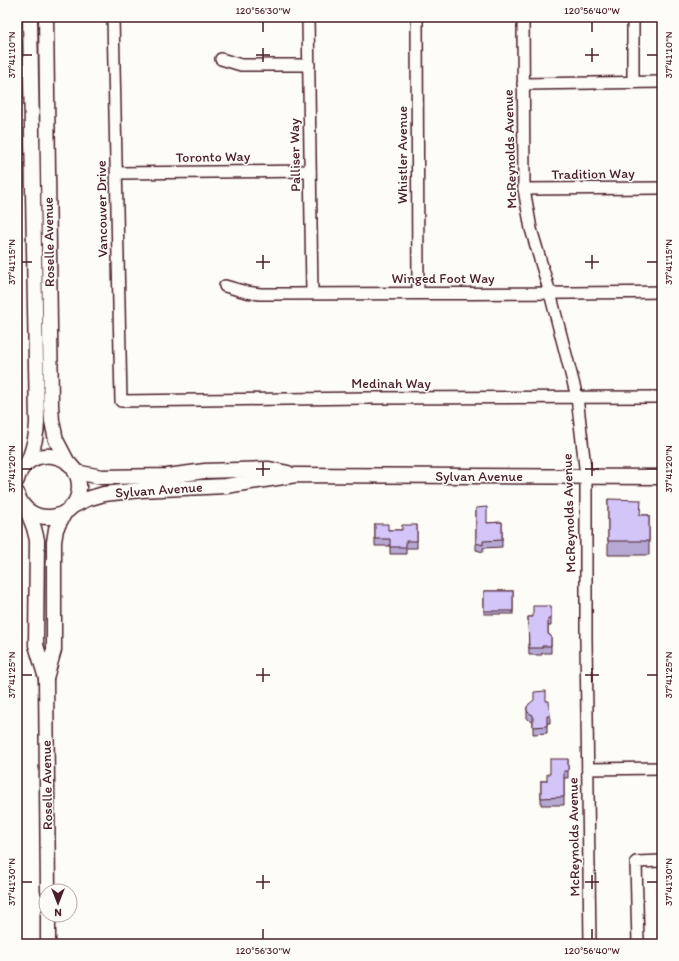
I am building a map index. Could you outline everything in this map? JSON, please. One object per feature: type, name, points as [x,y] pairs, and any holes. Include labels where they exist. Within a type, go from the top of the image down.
[{"type":"main road","name":"Roselle Avenue","points":[[21,470],[35,443],[37,431],[30,17]]},
{"type":"main road","name":"Roselle Avenue","points":[[46,17],[53,428],[56,440],[78,480],[78,492],[75,501],[68,509],[56,529],[54,542],[54,650],[46,678]]},
{"type":"main road","name":"Sylvan Avenue","points":[[21,470],[39,456],[49,455],[59,457],[72,467],[103,477],[167,476],[205,471],[269,469],[296,475]]},
{"type":"main road","name":"Sylvan Avenue","points":[[21,502],[36,515],[55,517],[86,499],[104,494],[141,490],[226,486],[296,475],[662,477]]},
{"type":"main road","name":"Roselle Avenue","points":[[21,502],[34,528],[37,540],[36,645],[46,678],[48,883]]},
{"type":"main road","points":[[48,923],[48,944]]},
{"type":"street","name":"Vancouver Drive","points":[[113,17],[121,401]]},
{"type":"street","name":"Palliser Way","points":[[308,17],[312,293]]},
{"type":"street","name":"Whistler Avenue","points":[[417,17],[418,293]]},
{"type":"street","name":"McReynolds Avenue","points":[[523,17],[524,189],[531,229],[550,293],[577,397],[586,476],[586,639],[590,944]]},
{"type":"street","points":[[633,17],[633,82]]},
{"type":"street","points":[[221,59],[241,65],[309,65]]},
{"type":"street","points":[[523,84],[662,82]]},
{"type":"street","name":"Toronto Way","points":[[117,173],[310,171]]},
{"type":"street","name":"Tradition Way","points":[[524,189],[662,188]]},
{"type":"street","name":"Winged Foot Way","points":[[225,286],[260,294],[662,292]]},
{"type":"street","name":"Medinah Way","points":[[121,401],[662,397]]},
{"type":"street","points":[[588,769],[662,768]]},
{"type":"street","points":[[638,944],[636,862],[662,861]]},
{"type":"building","points":[[608,499],[641,500],[640,515],[649,515],[649,541],[608,541]]},
{"type":"building","points":[[487,507],[487,523],[502,522],[502,540],[483,541],[483,545],[476,543],[476,508]]},
{"type":"building","points":[[375,524],[388,524],[388,530],[402,530],[402,525],[417,525],[417,541],[406,541],[406,547],[390,547],[390,539],[375,539]]},
{"type":"building","points":[[484,591],[513,591],[513,611],[484,611]]},
{"type":"building","points":[[533,606],[551,606],[551,619],[548,619],[548,634],[551,636],[551,646],[529,648],[528,617],[533,617]]},
{"type":"building","points":[[546,691],[546,701],[549,701],[550,716],[547,716],[547,726],[533,727],[533,715],[527,711],[527,707],[534,700],[534,692]]},
{"type":"building","points":[[550,759],[568,759],[568,771],[564,771],[564,797],[541,798],[541,781],[547,781],[547,774],[550,774]]}]
